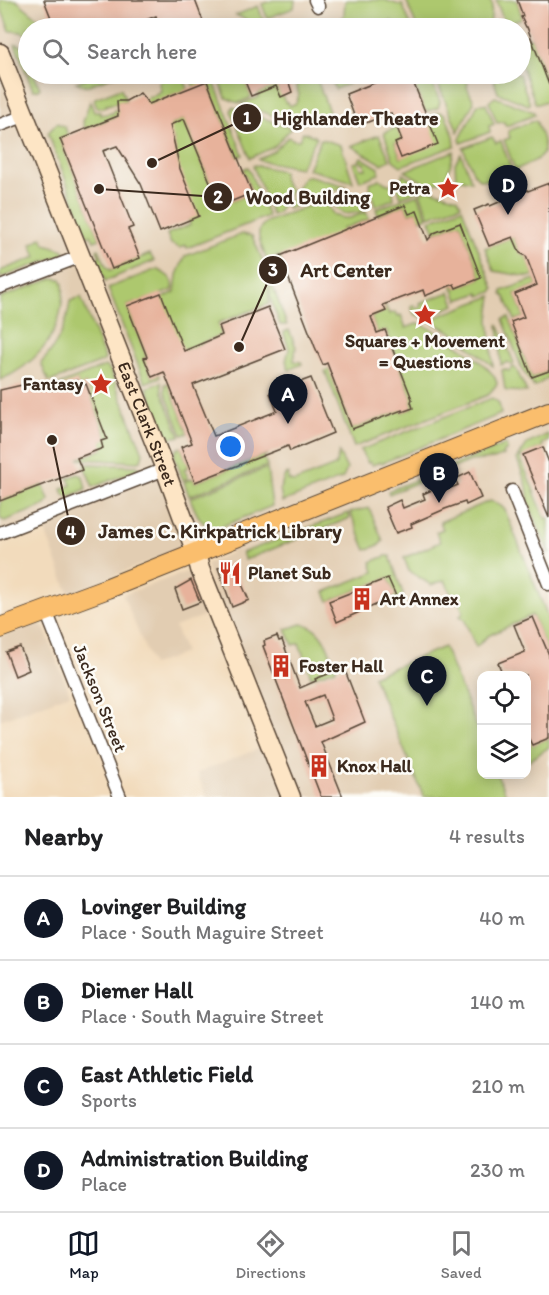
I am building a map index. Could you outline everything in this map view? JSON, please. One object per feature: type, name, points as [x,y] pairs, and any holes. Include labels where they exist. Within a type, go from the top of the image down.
[{"type":"main road","points":[[0,628],[196,553],[549,412]]},
{"type":"street","name":"East Clark Street","points":[[0,53],[291,797]]},
{"type":"street","points":[[0,125],[24,116]]},
{"type":"street","points":[[0,286],[79,256]]},
{"type":"street","points":[[0,533],[165,470]]},
{"type":"street","points":[[512,491],[549,584]]},
{"type":"street","name":"Jackson Street","points":[[46,611],[120,797]]},
{"type":"shaded area","points":[[0,0],[549,0],[549,797],[207,797],[197,773],[263,747],[206,564],[231,553],[222,532],[69,594],[42,523],[0,540]]},
{"type":"shaded area","points":[[186,572],[193,574],[209,614],[175,627],[185,653],[152,665],[123,595]]},
{"type":"shaded area","points":[[39,623],[45,630],[70,694],[0,720],[0,636]]},
{"type":"green space","points":[[0,0],[16,0],[38,18],[18,18],[18,32],[10,31],[0,6]]},
{"type":"green space","points":[[273,0],[295,0],[294,8],[267,18],[262,4]]},
{"type":"green space","points":[[385,0],[402,4],[408,18],[342,18],[345,1]]},
{"type":"green space","points":[[406,0],[490,0],[492,4],[491,18],[413,18]]},
{"type":"green space","points":[[496,0],[517,0],[522,18],[503,18]]},
{"type":"green space","points":[[258,6],[262,18],[242,18],[236,15]]},
{"type":"green space","points":[[531,39],[549,87],[549,100],[535,103],[528,84],[531,84]]},
{"type":"green space","points":[[31,84],[38,84],[40,88],[33,90]]},
{"type":"green space","points":[[159,84],[186,84],[188,89],[138,108],[149,96],[161,91]]},
{"type":"green space","points":[[208,84],[215,84],[243,155],[238,157]]},
{"type":"green space","points":[[221,84],[246,84],[251,96],[238,103],[226,98]]},
{"type":"green space","points":[[296,84],[319,84],[328,114],[306,122],[305,115],[300,117],[304,123],[298,125],[241,104],[259,97],[258,93],[276,86],[290,106],[296,103],[299,95]]},
{"type":"green space","points":[[333,84],[348,84],[335,89]]},
{"type":"green space","points":[[414,84],[433,84],[440,102],[438,108],[425,112]]},
{"type":"green space","points":[[438,84],[468,84],[474,102],[458,132]]},
{"type":"green space","points":[[495,84],[523,84],[530,104],[528,105],[498,93]]},
{"type":"green space","points":[[121,88],[126,101],[118,101],[106,107],[97,108],[95,98]]},
{"type":"green space","points":[[495,97],[534,112],[535,115],[506,126],[504,122],[497,123],[489,102]]},
{"type":"green space","points":[[90,101],[94,112],[100,112],[100,115],[113,113],[114,110],[130,111],[85,129],[83,122]]},
{"type":"green space","points":[[478,104],[486,104],[494,124],[489,126],[490,132],[461,143],[460,139]]},
{"type":"green space","points":[[233,107],[249,112],[245,117],[249,119],[250,113],[291,128],[274,147],[250,158],[231,111]]},
{"type":"green space","points":[[440,112],[445,114],[454,136],[455,146],[401,166],[393,160],[384,133],[398,129],[402,140],[395,143],[401,158],[427,117]]},
{"type":"green space","points":[[184,119],[220,206],[252,193],[243,169],[248,167],[268,216],[187,248],[186,245],[180,248],[171,244],[167,234],[190,225],[173,138],[155,140],[152,132]]},
{"type":"green space","points":[[536,120],[543,141],[543,153],[534,161],[515,170],[504,140],[510,138],[508,131]]},
{"type":"green space","points":[[57,123],[65,127],[68,136],[60,139],[100,239],[94,241],[91,235],[87,236],[48,133]]},
{"type":"green space","points":[[303,132],[317,137],[300,168],[258,159],[274,151],[288,137],[299,140]]},
{"type":"green space","points":[[379,135],[390,160],[382,164],[351,146]]},
{"type":"green space","points":[[492,137],[496,143],[501,141],[512,171],[490,180],[480,180],[474,174],[463,148]]},
{"type":"green space","points":[[321,139],[341,145],[353,182],[308,169]]},
{"type":"green space","points":[[454,151],[447,178],[429,186],[405,171]]},
{"type":"green space","points":[[461,154],[471,181],[462,179],[456,181],[455,163]]},
{"type":"green space","points":[[361,157],[379,168],[379,174],[360,181],[353,163],[358,162],[361,169],[366,169],[365,164],[359,161]]},
{"type":"green space","points":[[253,166],[283,171],[284,181],[291,190],[278,213],[272,215]]},
{"type":"green space","points":[[403,174],[425,188],[401,197],[397,186]]},
{"type":"green space","points":[[306,176],[346,186],[288,209],[287,206]]},
{"type":"green space","points":[[380,179],[392,185],[394,199],[375,206],[369,183]]},
{"type":"green space","points":[[429,189],[458,198],[461,205],[429,216],[420,193]]},
{"type":"green space","points":[[347,192],[354,199],[361,200],[365,210],[349,214],[336,209],[330,198]]},
{"type":"green space","points":[[418,194],[427,217],[420,220],[416,211],[409,214],[405,205],[378,215],[376,209]]},
{"type":"green space","points":[[324,200],[334,215],[350,218],[366,212],[369,219],[342,229],[345,239],[280,256],[284,266],[282,267],[277,256],[267,260],[259,240],[262,226],[266,222]]},
{"type":"green space","points":[[462,208],[494,289],[480,296],[479,293],[458,300],[452,285],[454,284],[456,288],[481,278],[460,223],[435,232],[430,220]]},
{"type":"green space","points":[[508,225],[520,253],[526,256],[534,275],[529,277],[494,271],[485,248],[512,237]]},
{"type":"green space","points":[[242,234],[252,236],[268,272],[269,304],[218,323],[222,335],[169,356],[163,298],[175,292],[177,275],[185,256]]},
{"type":"green space","points":[[42,237],[45,244],[64,250],[65,254],[0,278],[0,271],[36,257],[31,244]]},
{"type":"green space","points":[[99,249],[110,270],[150,254],[154,261],[105,281],[96,258],[100,257],[97,250]]},
{"type":"green space","points":[[157,269],[173,282],[173,290],[127,306],[147,357],[144,358],[152,377],[159,374],[160,377],[145,383],[108,288]]},
{"type":"green space","points":[[53,278],[61,279],[63,288],[60,315],[55,328],[42,350],[33,359],[0,380],[0,298]]},
{"type":"green space","points":[[270,279],[287,325],[280,325],[270,297]]},
{"type":"green space","points":[[535,279],[537,285],[515,294],[524,317],[515,320],[502,291]]},
{"type":"green space","points":[[450,292],[455,305],[423,318],[414,314],[411,306],[414,305],[417,309],[421,307],[420,303]]},
{"type":"green space","points":[[492,296],[489,319],[493,366],[451,332],[428,320]]},
{"type":"green space","points":[[81,297],[105,359],[49,382],[41,363],[52,350],[60,335],[70,301]]},
{"type":"green space","points":[[383,305],[389,314],[396,312],[398,316],[401,315],[406,328],[419,323],[464,349],[487,368],[497,384],[488,395],[354,447],[325,371],[329,369],[352,429],[397,412],[400,408],[402,412],[413,408],[412,399],[386,330],[377,333],[371,317],[385,311]]},
{"type":"green space","points":[[509,317],[532,377],[549,371],[549,377],[534,387],[522,369],[503,319]]},
{"type":"green space","points":[[498,324],[513,365],[508,362],[501,365]]},
{"type":"green space","points":[[289,330],[296,347],[294,361],[302,364],[289,370],[286,361],[289,349],[284,332]]},
{"type":"green space","points":[[105,366],[110,370],[143,453],[138,462],[78,459],[103,449],[101,441],[107,438],[86,384],[79,387],[77,381],[52,390],[51,388]]},
{"type":"green space","points":[[513,367],[527,392],[505,390],[502,370],[509,371]]},
{"type":"green space","points":[[161,382],[162,392],[180,436],[171,438],[166,436],[147,388]]},
{"type":"green space","points":[[168,383],[188,433],[182,435],[165,392],[165,384]]},
{"type":"green space","points":[[492,398],[499,403],[501,414],[382,463],[372,465],[371,462],[368,463],[360,450]]},
{"type":"green space","points":[[548,434],[549,441],[542,444],[543,447],[520,457],[545,518],[549,518],[549,554],[529,504],[527,486],[517,459],[527,444]]},
{"type":"green space","points":[[506,444],[507,451],[503,452],[504,455],[494,459],[471,461],[389,494],[388,491]]},
{"type":"green space","points":[[181,447],[189,467],[184,469],[188,478],[183,480],[174,455]]},
{"type":"green space","points":[[339,453],[347,469],[343,478],[282,502],[280,488],[285,475],[289,474],[288,480],[294,482],[335,466]]},
{"type":"green space","points":[[268,454],[264,457],[267,466],[189,496],[184,482],[193,478],[195,482]]},
{"type":"green space","points":[[86,465],[137,466],[140,469],[93,487],[85,468]]},
{"type":"green space","points":[[267,468],[272,506],[218,528],[203,522],[190,498]]},
{"type":"green space","points":[[78,474],[83,476],[86,489],[69,497],[64,495],[62,489],[71,485],[68,478]]},
{"type":"green space","points":[[43,485],[49,500],[46,505],[5,521],[0,519],[0,501]]},
{"type":"green space","points":[[490,501],[499,504],[505,510],[549,620],[549,655],[532,615],[488,636],[476,647],[464,619],[460,616],[463,612],[460,602],[454,601],[445,580],[431,585],[409,571],[404,558],[440,542],[436,532],[443,529],[440,522]]},
{"type":"green space","points":[[369,508],[383,541],[366,550],[350,512]]},
{"type":"green space","points":[[348,513],[350,518],[245,560],[242,553]]},
{"type":"green space","points":[[390,556],[403,594],[399,600],[395,602],[393,598],[396,596],[388,578],[329,601],[325,592],[374,572],[371,562]]},
{"type":"green space","points":[[302,624],[315,629],[325,641],[336,669],[311,677],[299,643],[293,645],[286,629]]},
{"type":"green space","points":[[444,647],[477,727],[477,779],[499,779],[507,797],[424,797],[373,676]]},
{"type":"green space","points":[[549,738],[549,747],[531,759],[531,743],[532,745]]},
{"type":"building","points":[[44,0],[195,0],[202,18],[157,18],[156,16],[151,18],[51,18]]},
{"type":"building","points":[[517,0],[549,0],[549,85],[531,38],[531,18],[522,18],[523,16]]},
{"type":"building","points":[[199,84],[208,84],[252,193],[220,206],[184,119],[170,125],[180,169],[199,216],[160,232],[141,184],[117,146],[103,151],[133,227],[128,229],[140,258],[112,269],[60,139],[118,116],[117,101],[126,101],[140,93],[149,104]]},
{"type":"building","points":[[246,84],[289,84],[292,92],[281,97],[276,86],[251,96]]},
{"type":"building","points":[[371,84],[414,84],[438,144],[401,158],[395,143],[402,140],[391,113],[358,126],[346,94]]},
{"type":"building","points":[[549,183],[549,371],[532,377],[511,322],[524,317],[515,294],[537,285],[526,256],[520,253],[513,237],[489,246],[474,210]]},
{"type":"building","points":[[405,205],[409,214],[417,211],[428,240],[434,233],[460,223],[481,278],[456,288],[454,284],[425,296],[423,290],[383,305],[386,311],[371,317],[377,333],[385,330],[412,399],[413,408],[352,429],[327,363],[323,365],[315,347],[280,256]]},
{"type":"building","points":[[161,293],[184,351],[222,335],[219,326],[268,307],[285,349],[193,385],[214,436],[277,411],[270,393],[311,378],[333,433],[290,451],[288,446],[195,482],[181,447],[192,443],[164,372],[152,377],[144,358],[147,357],[127,306]]},
{"type":"building","points":[[77,380],[79,387],[86,384],[107,439],[101,441],[103,448],[77,458],[82,470],[0,501],[0,390],[22,385],[39,387],[49,382],[52,390]]},
{"type":"building","points":[[543,447],[549,463],[549,518],[523,455]]},
{"type":"building","points":[[470,472],[481,498],[466,505],[465,502],[445,509],[396,533],[385,507],[400,500],[403,508],[425,499],[423,494],[434,489],[436,494],[458,485],[455,479]]},
{"type":"building","points":[[232,562],[249,600],[232,607],[218,568]]},
{"type":"building","name":"Art Annex","points":[[388,578],[396,596],[337,622],[329,601]]},
{"type":"building","points":[[191,580],[200,602],[182,609],[175,589]]},
{"type":"building","points":[[533,617],[549,655],[549,738],[532,745],[531,671],[501,671],[498,663],[525,652],[514,625]]},
{"type":"building","points":[[277,636],[279,641],[282,640],[300,688],[316,681],[315,679],[344,668],[365,722],[321,742],[343,797],[321,797],[263,646],[264,641]],"holes":[[[323,695],[332,719],[315,726],[305,702]]]},
{"type":"building","points":[[20,647],[29,670],[15,676],[6,652]]},
{"type":"place","name":"Highlander Theatre","points":[[152,163]]},
{"type":"place","name":"Petra","points":[[448,188]]},
{"type":"place","name":"Wood Building","points":[[99,189]]},
{"type":"place","name":"Administration Building","points":[[508,215]]},
{"type":"place","name":"Squares + Movement = Questions","points":[[425,315]]},
{"type":"place","name":"Art Center","points":[[239,347]]},
{"type":"place","name":"Fantasy","points":[[101,384]]},
{"type":"place","name":"Lovinger Building","points":[[288,424]]},
{"type":"place","name":"James C. Kirkpatrick Library","points":[[52,440]]},
{"type":"place","name":"Diemer Hall","points":[[439,503]]},
{"type":"place","name":"Planet Sub","points":[[230,573]]},
{"type":"place","name":"Art Annex","points":[[362,599]]},
{"type":"place","name":"Foster Hall","points":[[281,666]]},
{"type":"place","name":"East Athletic Field","points":[[427,706]]},
{"type":"place","name":"Knox Hall","points":[[319,766]]}]
